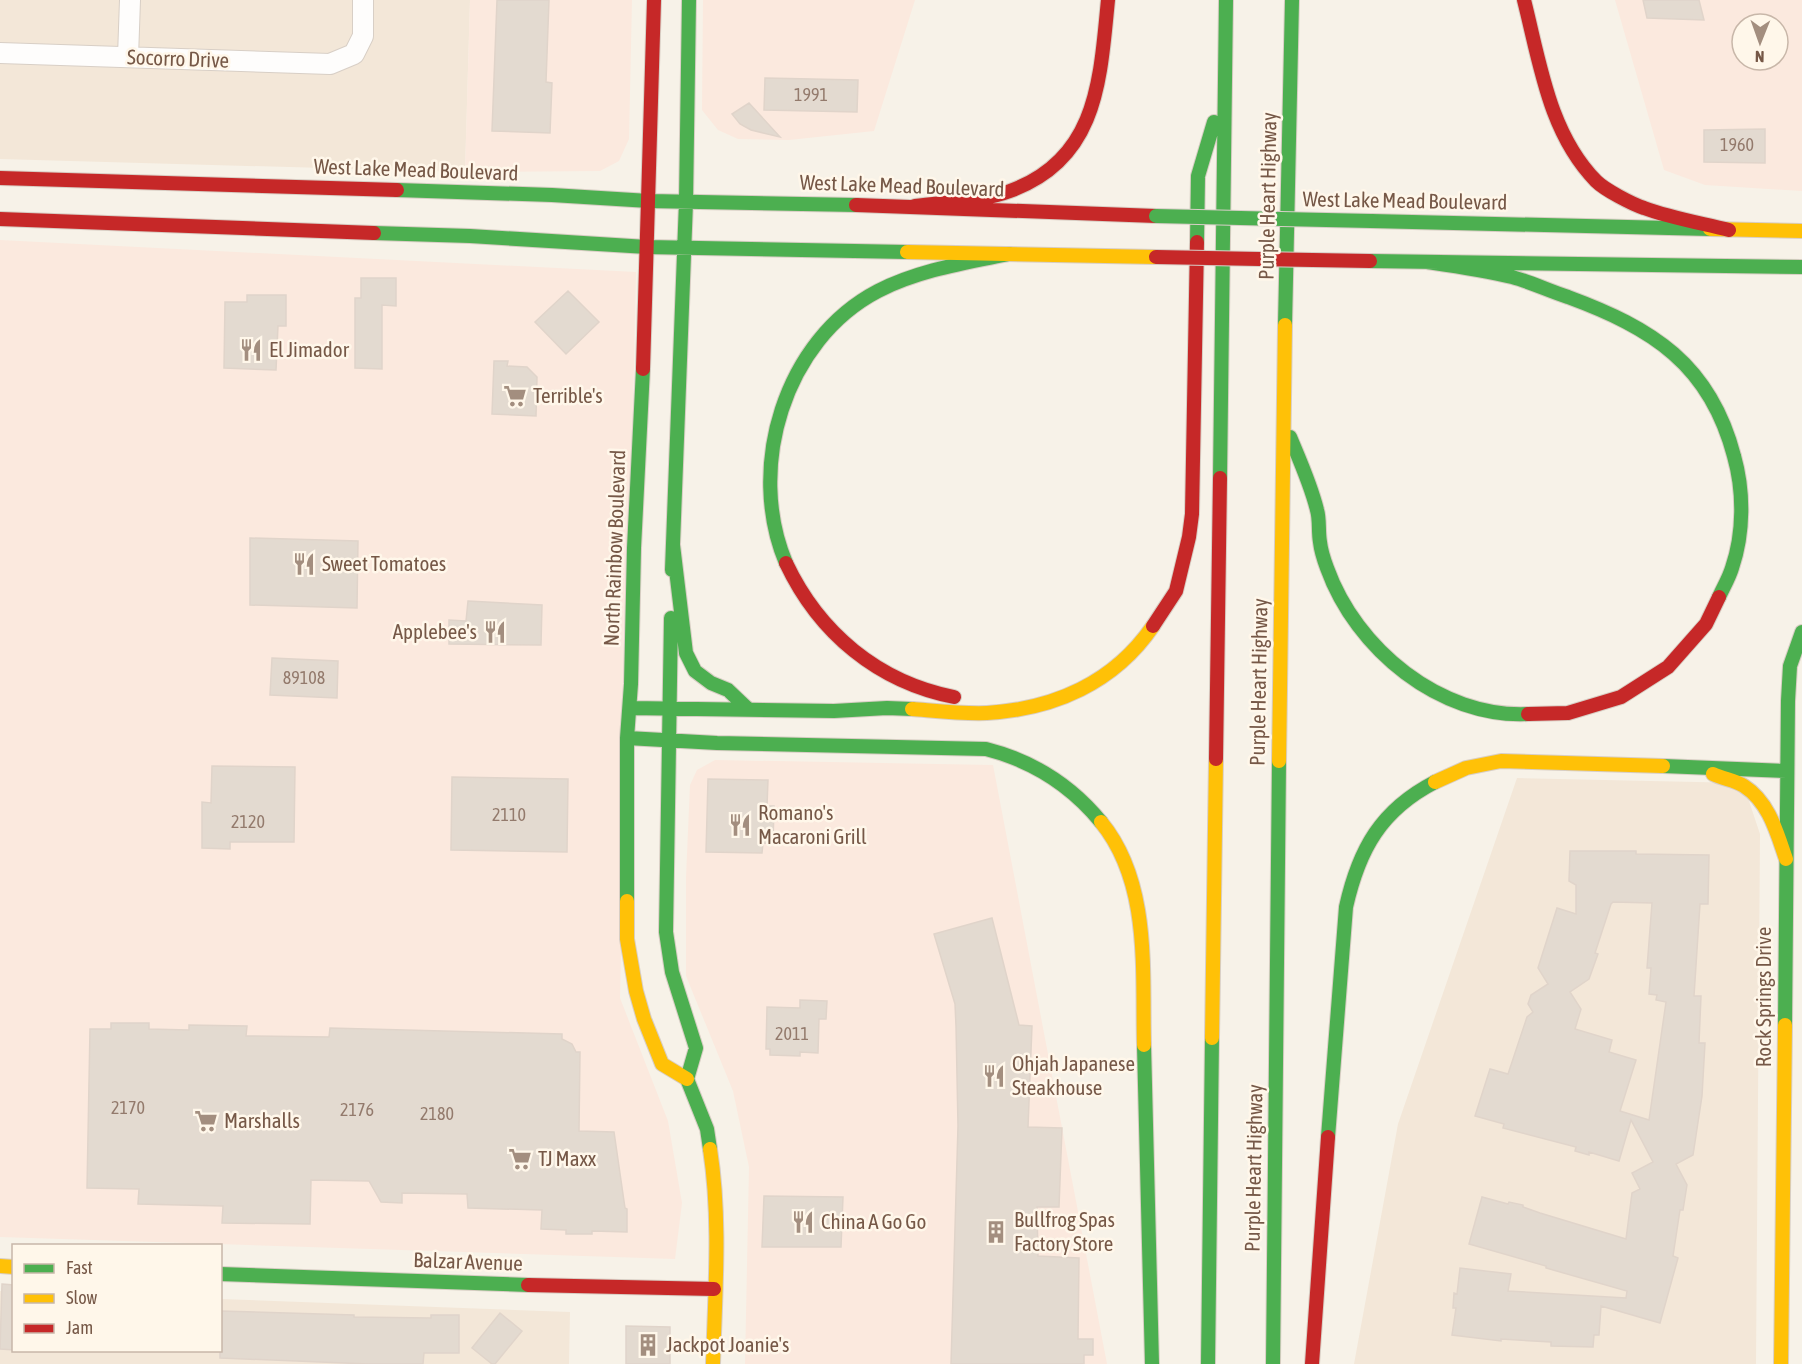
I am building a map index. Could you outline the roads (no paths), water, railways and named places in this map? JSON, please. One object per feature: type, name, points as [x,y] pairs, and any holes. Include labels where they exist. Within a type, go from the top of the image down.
[{"type":"main road","name":"North Rainbow Boulevard","points":[[654,0],[649,201],[627,738],[627,939],[636,991],[644,1019],[662,1064],[687,1079]]},
{"type":"main road","points":[[689,0],[686,202],[673,545],[666,932],[672,972],[696,1048],[687,1079],[707,1129],[714,1174],[717,1222],[713,1364]]},
{"type":"main road","points":[[915,206],[1009,191],[1050,171],[1066,155],[1084,130],[1097,97],[1108,0]]},
{"type":"main road","name":"Purple Heart Highway","points":[[1208,1364],[1226,0]]},
{"type":"main road","name":"Purple Heart Highway","points":[[1273,1364],[1283,418],[1293,0]]},
{"type":"main road","points":[[1524,0],[1557,123],[1574,154],[1598,183],[1644,208],[1729,230]]},
{"type":"main road","points":[[630,708],[834,711],[887,708],[986,712],[1034,707],[1067,698],[1106,676],[1143,640],[1176,591],[1185,558],[1192,514],[1198,176],[1225,82]]},
{"type":"main road","name":"West Lake Mead Boulevard","points":[[0,178],[552,195],[649,201],[915,206],[1156,216],[1802,231]]},
{"type":"main road","points":[[40,180],[69,196]]},
{"type":"main road","points":[[328,202],[415,191]]},
{"type":"main road","points":[[195,209],[195,226]]},
{"type":"main road","points":[[0,219],[470,236],[684,248],[1802,267]]},
{"type":"main road","points":[[971,698],[951,696],[919,688],[891,677],[856,654],[825,624],[789,571],[781,549],[774,529],[770,468],[776,430],[790,387],[813,350],[840,319],[857,304],[893,282],[924,272],[1009,254]]},
{"type":"main road","points":[[1283,418],[1318,511],[1320,541],[1340,597],[1349,615],[1374,648],[1422,687],[1456,704],[1499,715],[1541,717],[1561,715],[1601,705],[1630,692],[1656,676],[1687,648],[1711,615],[1729,578],[1737,548],[1741,518],[1739,476],[1735,456],[1721,417],[1706,390],[1672,351],[1621,317],[1505,275],[1427,262]]},
{"type":"main road","points":[[673,545],[686,652],[695,671],[711,683],[728,690],[748,709]]},
{"type":"main road","points":[[1077,676],[1108,658],[1128,640],[1148,618],[1185,558]]},
{"type":"main road","name":"Rock Springs Drive","points":[[1781,1364],[1786,1322],[1786,859],[1790,666],[1802,632]]},
{"type":"main road","points":[[1013,696],[1049,687]]},
{"type":"main road","points":[[627,738],[669,742],[986,749],[1018,758],[1050,774],[1080,797],[1107,830],[1127,867],[1138,909],[1142,965],[1152,1364]]},
{"type":"main road","points":[[1312,1364],[1318,1257],[1346,907],[1357,866],[1373,834],[1397,809],[1421,789],[1451,773],[1486,762],[1528,760],[1787,771]]},
{"type":"main road","points":[[1707,769],[1716,776],[1735,781],[1757,796],[1767,811],[1786,859]]},
{"type":"main road","name":"Balzar Avenue","points":[[222,1274],[587,1287],[714,1289]]},
{"type":"street","points":[[128,57],[130,0]]},
{"type":"street","name":"Socorro Drive","points":[[0,53],[330,64],[354,54],[363,36],[363,0]]},
{"type":"place","name":"El Jimador","points":[[251,350]]},
{"type":"place","name":"Terrible's","points":[[515,396]]},
{"type":"place","name":"Sweet Tomatoes","points":[[304,564]]},
{"type":"place","name":"Applebee's","points":[[495,632]]},
{"type":"place","name":"Romano's Macaroni Grill","points":[[740,825]]},
{"type":"place","name":"Ohjah Japanese Steakhouse","points":[[994,1076]]},
{"type":"place","name":"Marshalls","points":[[206,1121]]},
{"type":"place","name":"TJ Maxx","points":[[520,1159]]},
{"type":"place","name":"China A Go Go","points":[[803,1222]]},
{"type":"place","name":"Bullfrog Spas Factory Store","points":[[996,1232]]},
{"type":"place","name":"Jackpot Joanie's","points":[[648,1345]]}]
